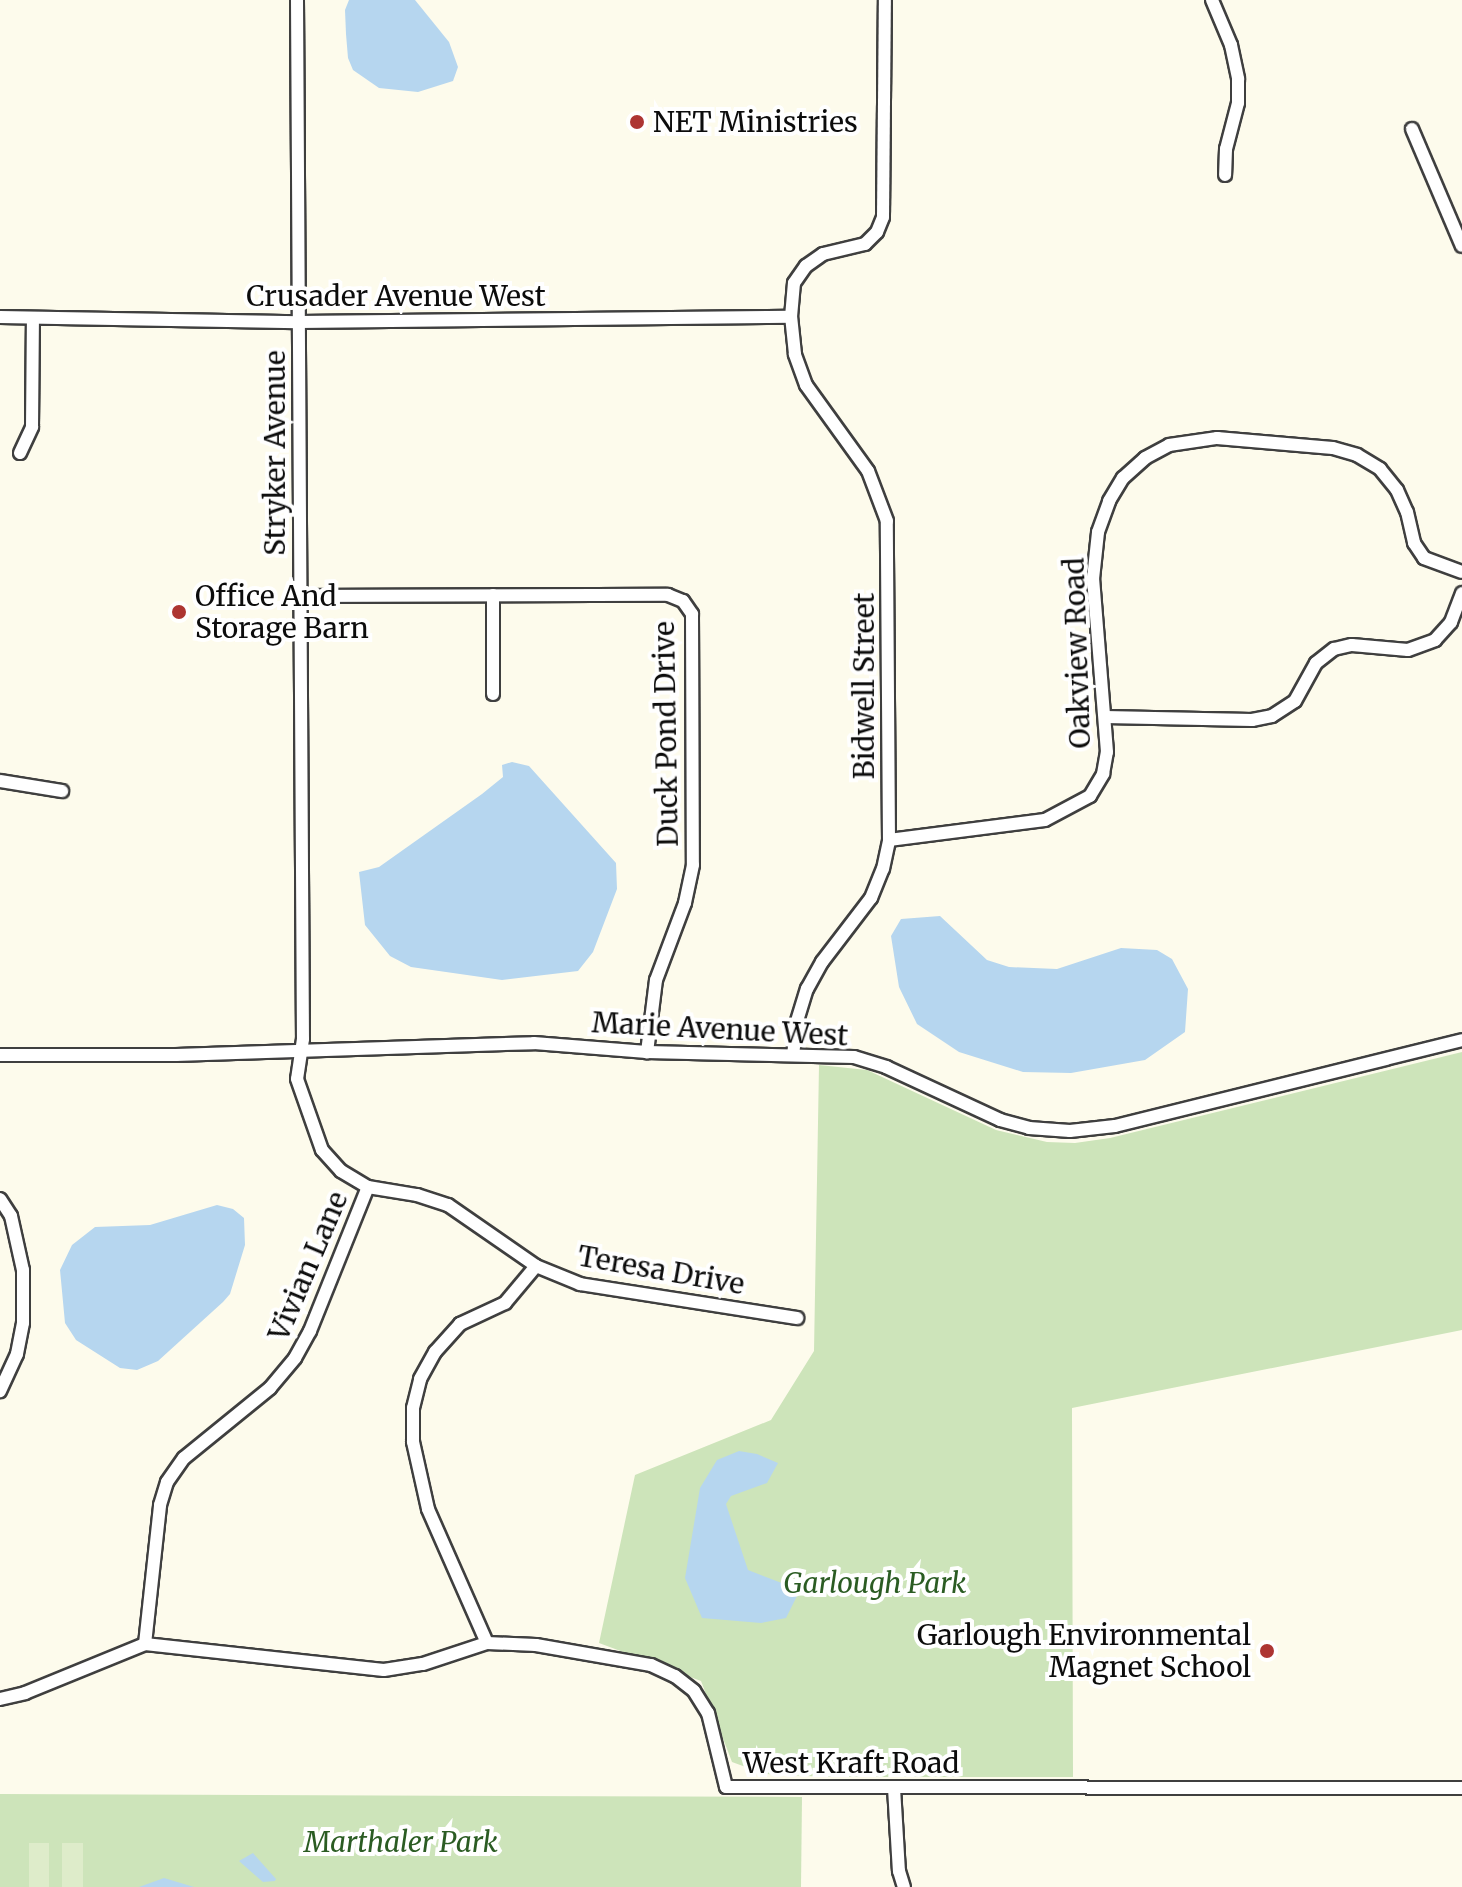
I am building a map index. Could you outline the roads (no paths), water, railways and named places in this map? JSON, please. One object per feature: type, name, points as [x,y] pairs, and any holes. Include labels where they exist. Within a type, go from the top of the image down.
[{"type":"street","name":"Stryker Avenue","points":[[297,0],[303,1050]]},
{"type":"street","name":"Bidwell Street","points":[[793,1055],[797,1021],[807,989],[822,962],[871,898],[883,869],[889,840],[887,521],[868,471],[806,385],[795,354],[791,317],[794,283],[806,266],[823,254],[865,244],[877,232],[883,217],[885,0]]},
{"type":"street","points":[[1212,0],[1231,45],[1238,79],[1236,115],[1226,149],[1225,175]]},
{"type":"street","points":[[1412,129],[1462,246]]},
{"type":"street","name":"Crusader Avenue West","points":[[0,317],[299,322],[791,317]]},
{"type":"street","points":[[20,453],[32,427],[33,318]]},
{"type":"street","name":"Oakview Road","points":[[889,840],[1045,820],[1090,796],[1103,774],[1107,752],[1093,579],[1098,532],[1109,501],[1123,478],[1145,458],[1169,445],[1217,438],[1333,448],[1357,455],[1380,469],[1397,490],[1407,512],[1414,543],[1424,558],[1462,572]]},
{"type":"street","points":[[1105,717],[1252,720],[1272,716],[1295,701],[1316,663],[1334,649],[1352,645],[1408,650],[1435,640],[1451,622],[1462,593]]},
{"type":"street","points":[[493,595],[493,694]]},
{"type":"street","name":"Duck Pond Drive","points":[[300,596],[668,595],[683,601],[692,614],[693,865],[685,903],[656,980],[647,1052]]},
{"type":"street","points":[[0,781],[62,791]]},
{"type":"street","name":"Marie Avenue West","points":[[0,1055],[176,1055],[534,1043],[647,1052],[862,1059],[1000,1120],[1029,1128],[1070,1131],[1115,1126],[1462,1040]]},
{"type":"street","name":"Teresa Drive","points":[[303,1050],[297,1079],[322,1150],[341,1171],[368,1187],[417,1195],[448,1205],[536,1266],[580,1284],[797,1318]]},
{"type":"street","name":"Vivian Lane","points":[[145,1644],[160,1505],[167,1482],[184,1458],[270,1388],[295,1358],[310,1331],[368,1187]]},
{"type":"street","points":[[0,1199],[11,1216],[23,1283],[23,1323],[17,1354],[0,1391]]},
{"type":"street","points":[[487,1643],[428,1509],[413,1442],[413,1408],[420,1379],[435,1352],[460,1324],[505,1303],[536,1266]]},
{"type":"street","name":"West Kraft Road","points":[[0,1699],[25,1693],[145,1644],[384,1670],[423,1664],[487,1643],[536,1645],[651,1665],[675,1676],[694,1691],[708,1713],[726,1787],[1462,1788]]},
{"type":"street","points":[[894,1788],[899,1871],[904,1887]]},
{"type":"water","points":[[349,0],[415,0],[449,42],[458,67],[453,81],[418,92],[379,88],[353,70],[348,58],[346,34],[345,10]]},
{"type":"water","points":[[512,762],[529,766],[616,863],[617,889],[593,952],[578,971],[502,980],[411,967],[390,956],[365,925],[359,872],[379,867],[482,794],[503,777],[502,765]]},
{"type":"water","points":[[940,916],[987,960],[1009,967],[1057,969],[1121,948],[1157,950],[1172,959],[1188,989],[1185,1032],[1145,1060],[1071,1073],[1023,1072],[959,1052],[917,1024],[899,987],[891,936],[901,919]]},
{"type":"water","points":[[217,1205],[233,1209],[244,1218],[245,1245],[230,1294],[223,1302],[158,1361],[137,1370],[120,1368],[76,1340],[65,1323],[60,1270],[72,1245],[95,1227],[150,1225]]},
{"type":"water","points":[[739,1451],[757,1454],[778,1463],[767,1483],[731,1496],[726,1504],[748,1570],[800,1590],[786,1618],[761,1623],[702,1618],[685,1578],[700,1488],[717,1460]]},
{"type":"water","points":[[253,1853],[275,1881],[263,1882],[239,1861]]},
{"type":"water","points":[[164,1878],[194,1887],[139,1887]]},
{"type":"place","name":"NET Ministries","points":[[637,122]]},
{"type":"place","name":"Office And Storage Barn","points":[[179,612]]},
{"type":"place","name":"Garlough Environmental Magnet School","points":[[1267,1651]]},
{"type":"park label","name":"Garlough Park","points":[[875,1583]]},
{"type":"park label","name":"Marthaler Park","points":[[401,1842]]}]
